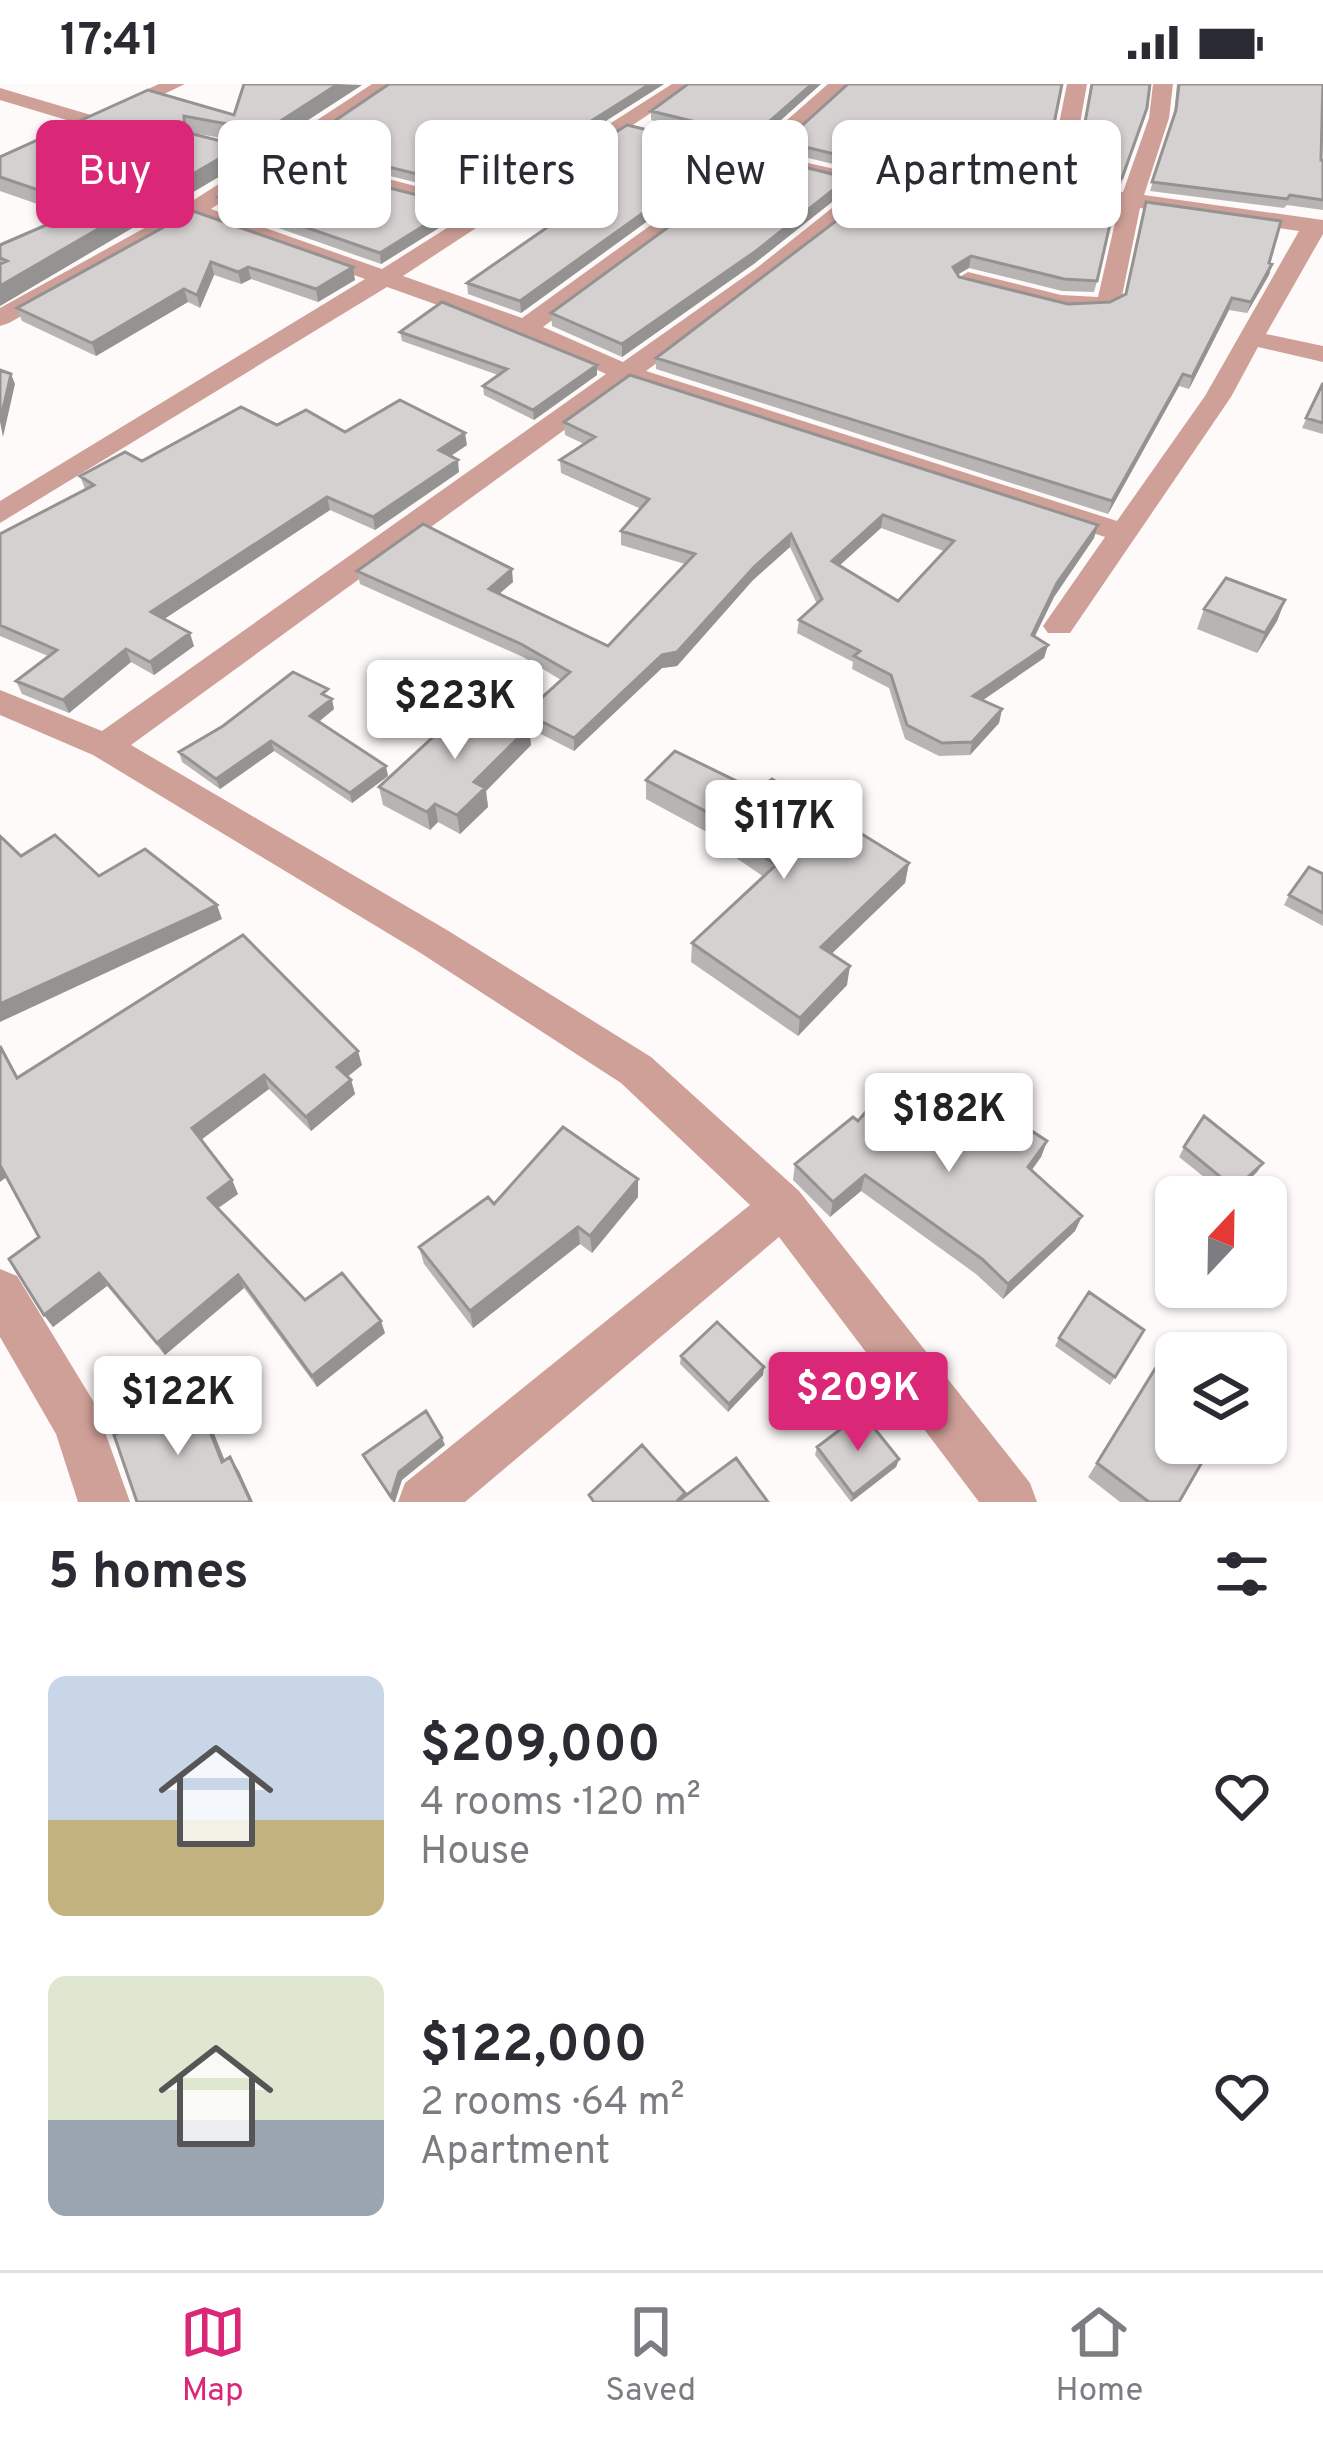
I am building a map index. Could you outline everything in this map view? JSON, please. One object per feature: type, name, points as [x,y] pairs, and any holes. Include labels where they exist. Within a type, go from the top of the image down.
[{"type":"street","points":[[0,94],[93,122],[175,84]]},
{"type":"street","points":[[332,120],[385,84]]},
{"type":"street","points":[[653,120],[686,84]]},
{"type":"street","points":[[800,120],[840,84]]},
{"type":"street","points":[[1070,120],[1077,84]]},
{"type":"street","points":[[968,278],[1100,307],[1114,291],[1131,200],[1159,118],[1163,84]]},
{"type":"street","points":[[194,210],[218,195]]},
{"type":"street","points":[[1059,626],[1218,398],[1318,226],[1121,199]]},
{"type":"street","points":[[194,210],[525,328],[623,372],[1124,533]]},
{"type":"street","points":[[105,746],[766,272],[832,219]]},
{"type":"street","points":[[0,318],[162,228]]},
{"type":"street","points":[[0,514],[464,228]]},
{"type":"street","points":[[525,328],[661,228]]},
{"type":"street","points":[[1250,338],[1323,354]]},
{"type":"street","points":[[0,701],[105,746],[434,941],[636,1070],[783,1206],[1011,1502]]},
{"type":"street","points":[[451,1494],[783,1206]]},
{"type":"street","points":[[0,1292],[77,1422],[104,1502]]},
{"type":"building","points":[[244,84],[338,84],[282,120],[218,122],[184,116],[184,120],[82,120],[148,90],[234,115]]},
{"type":"building","points":[[389,84],[650,84],[593,120],[415,120],[415,174],[391,168],[391,120],[336,120]]},
{"type":"building","points":[[688,84],[812,84],[771,120],[688,120],[651,111]]},
{"type":"building","points":[[848,84],[1062,84],[1055,120],[832,120],[832,153],[808,148],[808,120]]},
{"type":"building","points":[[1092,84],[1150,84],[1147,108],[1122,178],[1121,120],[1085,120]]},
{"type":"building","points":[[1179,84],[1323,84],[1323,200],[1152,182],[1176,110]]},
{"type":"building","points":[[627,125],[642,129],[642,214],[520,301],[467,283],[546,228],[618,228],[618,131]]},
{"type":"building","points":[[194,134],[218,140],[218,159],[194,173]]},
{"type":"building","points":[[36,141],[36,189],[0,177],[0,157]]},
{"type":"building","points":[[808,168],[832,174],[832,191],[808,210]]},
{"type":"building","points":[[391,188],[415,194],[415,228],[420,228],[380,253],[308,228],[391,228]]},
{"type":"building","points":[[1146,202],[1281,221],[1272,264],[1251,302],[1232,298],[1192,377],[1183,374],[1112,501],[656,358],[832,224],[832,228],[1109,228],[1097,281],[1064,279],[971,256],[953,267],[959,277],[1068,304],[1110,302],[1126,294]]},
{"type":"building","points":[[194,211],[218,220],[218,228],[242,228],[353,267],[316,289],[248,267],[238,272],[211,262],[197,295],[184,289],[92,343],[17,308],[162,228],[194,228]]},
{"type":"building","points":[[39,228],[100,228],[0,286],[0,264],[7,261],[0,258],[0,245]]},
{"type":"building","points":[[667,228],[785,228],[622,344],[551,313]]},
{"type":"building","points":[[442,302],[597,365],[533,410],[483,386],[507,369],[400,332]]},
{"type":"building","points":[[0,370],[11,374],[0,422]]},
{"type":"building","points":[[630,375],[1098,525],[1057,583],[1032,635],[1048,645],[973,696],[1002,709],[972,742],[942,743],[907,725],[891,675],[854,656],[860,651],[799,620],[822,599],[791,534],[754,567],[677,652],[662,655],[574,738],[525,713],[570,672],[521,644],[357,571],[423,524],[512,569],[489,589],[608,646],[695,554],[621,531],[649,499],[560,460],[595,437],[564,422]],"holes":[[[883,515],[954,541],[898,601],[832,561]]]},
{"type":"building","points":[[1323,383],[1323,423],[1306,418]]},
{"type":"building","points":[[400,400],[465,433],[439,450],[458,460],[373,517],[327,497],[151,612],[190,633],[150,662],[126,649],[63,700],[16,681],[57,650],[0,625],[0,534],[94,485],[80,476],[125,452],[142,461],[241,407],[277,425],[306,410],[345,432]]},
{"type":"building","points":[[1226,578],[1285,600],[1265,633],[1204,609]]},
{"type":"building","points":[[293,672],[328,689],[322,694],[332,699],[310,716],[386,766],[350,793],[271,741],[216,779],[179,752],[223,726]]},
{"type":"building","points":[[484,705],[529,727],[474,782],[485,788],[457,815],[435,804],[427,812],[379,787],[446,725],[456,730]]},
{"type":"building","points":[[675,751],[757,791],[772,779],[909,863],[821,947],[850,966],[800,1018],[692,943],[776,865],[717,825],[722,820],[646,780]]},
{"type":"building","points":[[55,835],[99,876],[145,849],[217,905],[0,1004],[0,836],[21,856]]},
{"type":"building","points":[[1309,867],[1323,874],[1323,913],[1289,895]]},
{"type":"building","points":[[243,935],[358,1051],[337,1067],[351,1080],[306,1117],[264,1075],[192,1128],[232,1180],[208,1198],[305,1300],[342,1273],[381,1321],[312,1376],[238,1275],[157,1343],[99,1273],[44,1315],[9,1259],[39,1237],[0,1165],[0,1046],[17,1078]]},
{"type":"building","points":[[898,1075],[994,1137],[1010,1117],[1047,1141],[1028,1167],[1082,1216],[1008,1284],[982,1259],[865,1175],[833,1202],[795,1164],[853,1117],[858,1121]]},
{"type":"building","points":[[1204,1116],[1263,1163],[1249,1176],[1219,1176],[1184,1147]]},
{"type":"building","points":[[563,1127],[638,1179],[590,1236],[578,1227],[470,1311],[419,1247],[488,1197],[494,1204]]},
{"type":"building","points":[[1089,1292],[1144,1330],[1115,1377],[1059,1338]]},
{"type":"building","points":[[717,1322],[764,1367],[729,1404],[681,1356]]},
{"type":"building","points":[[1155,1369],[1155,1464],[1201,1464],[1179,1502],[1149,1502],[1097,1463]]},
{"type":"building","points":[[194,1391],[222,1462],[230,1457],[251,1502],[137,1502],[114,1435]]},
{"type":"building","points":[[426,1411],[442,1438],[399,1472],[391,1497],[363,1455]]},
{"type":"building","points":[[862,1413],[899,1459],[853,1495],[817,1447]]},
{"type":"building","points":[[642,1445],[685,1493],[676,1502],[594,1502],[589,1495]]},
{"type":"building","points":[[736,1458],[768,1502],[677,1502]]}]
